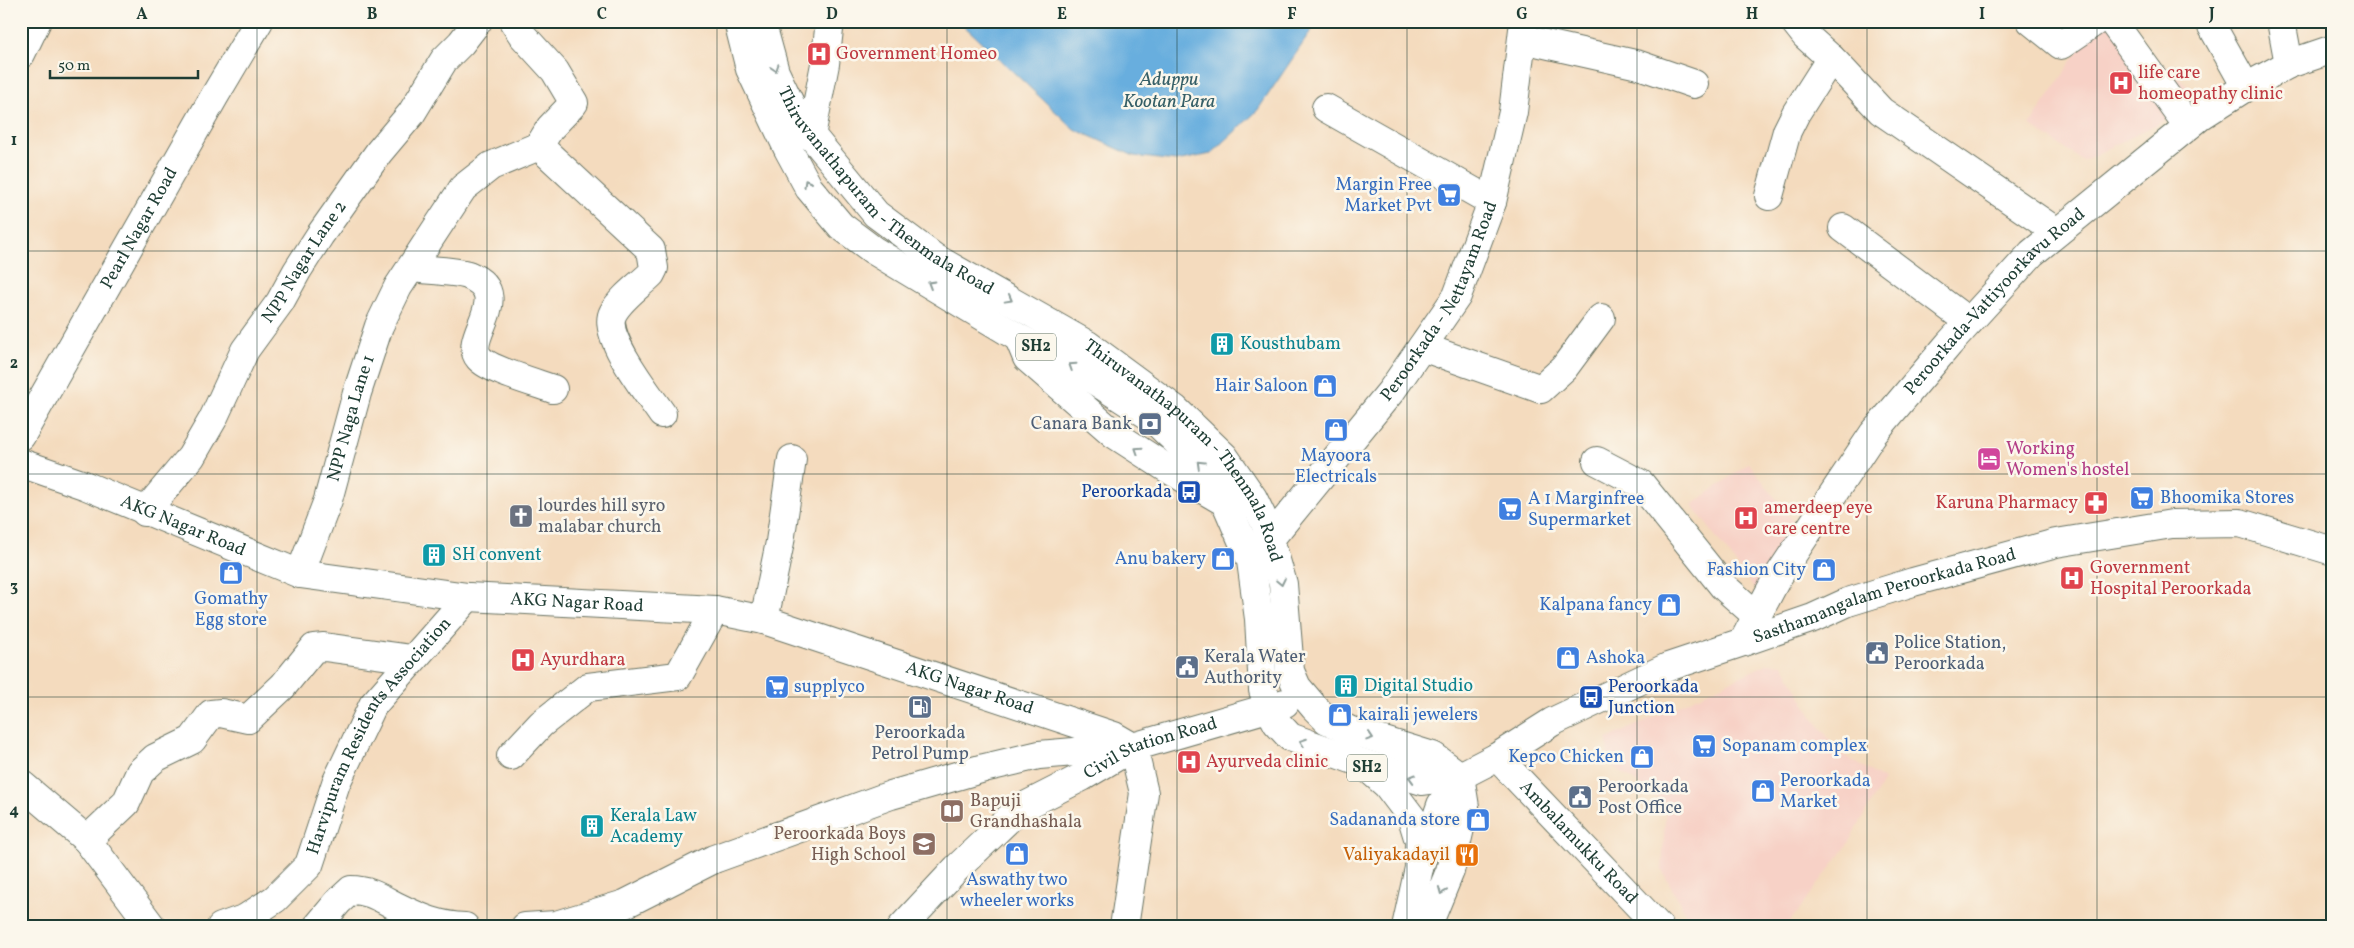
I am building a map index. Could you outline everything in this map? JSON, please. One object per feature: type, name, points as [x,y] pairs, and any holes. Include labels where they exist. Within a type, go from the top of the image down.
[{"type":"street","points":[[21,54],[38,21]]},
{"type":"street","name":"Pearl Nagar Road","points":[[21,436],[259,21]]},
{"type":"street","name":"NPP Nagar Lane 2","points":[[145,512],[191,457],[213,419],[245,350],[280,302],[320,235],[379,152],[412,114],[444,60],[461,43],[478,21]]},
{"type":"street","points":[[512,21],[555,71],[574,103],[550,128],[539,146],[651,250],[654,268],[651,274],[614,310],[610,321],[612,333],[631,370],[662,414]]},
{"type":"street","name":"Thiruvanathapuram - Thenmala Road","points":[[738,21],[750,69],[800,142],[876,214],[936,258],[1037,314],[1088,345],[1175,409],[1224,456],[1253,498],[1264,523],[1260,551],[1259,619],[1263,690],[1268,708]]},
{"type":"street","name":"Thiruvanathapuram - Thenmala Road","points":[[761,21],[775,72],[797,118],[809,188],[841,226],[873,250],[1019,338],[1064,361],[1151,417],[1206,470],[1225,502],[1282,584],[1290,671],[1304,697],[1327,720],[1348,730],[1433,756],[1460,776]]},
{"type":"street","points":[[800,142],[825,64],[830,21]]},
{"type":"street","points":[[1794,21],[1804,35],[1831,58],[1881,111],[2056,232]]},
{"type":"street","points":[[2031,21],[2061,46],[2096,21]]},
{"type":"street","points":[[2112,21],[2188,126]]},
{"type":"street","points":[[2209,21],[2246,87]]},
{"type":"street","points":[[2281,21],[2289,64]]},
{"type":"street","points":[[1524,30],[1694,84]]},
{"type":"street","name":"Peroorkada - Nettayam Road","points":[[1260,551],[1392,390],[1456,296],[1492,202],[1513,112],[1524,30]]},
{"type":"street","name":"Peroorkada-Vattiyoorkavu Road","points":[[1743,642],[1777,578],[1872,434],[1969,322],[2032,253],[2188,126],[2246,87],[2289,64],[2333,49]]},
{"type":"street","points":[[1768,196],[1787,131],[1796,112],[1831,58]]},
{"type":"street","points":[[1326,108],[1492,202]]},
{"type":"street","name":"NPP Naga Lane 1","points":[[300,574],[328,500],[356,393],[379,326],[398,287],[463,188],[491,166],[539,146]]},
{"type":"street","points":[[1843,228],[1969,322]]},
{"type":"street","points":[[411,268],[467,275],[484,285],[489,299],[475,347],[478,357],[487,364],[552,389]]},
{"type":"street","points":[[1019,338],[1037,314]]},
{"type":"street","points":[[1422,348],[1541,389],[1564,368],[1601,318]]},
{"type":"street","points":[[764,620],[780,542],[792,459]]},
{"type":"street","points":[[1598,461],[1641,484],[1723,586],[1757,616]]},
{"type":"street","name":"AKG Nagar Road","points":[[21,463],[84,485],[145,512],[300,574],[468,598],[715,610],[764,620],[1114,736],[1133,747]]},
{"type":"street","name":"Sasthamangalam Peroorkada Road","points":[[1460,776],[1497,757],[1552,722],[1668,667],[1813,618],[1848,602],[1922,579],[2056,543],[2172,524],[2240,523],[2333,551]]},
{"type":"street","name":"Harvipuram Residents Association","points":[[221,927],[246,918],[275,899],[309,865],[336,784],[373,705],[468,598]]},
{"type":"street","points":[[511,756],[541,724],[588,687],[678,676],[715,610]]},
{"type":"street","points":[[87,840],[126,803],[140,772],[154,758],[192,740],[211,714],[221,713],[248,719],[283,686],[314,648],[324,647],[412,659]]},
{"type":"street","name":"Civil Station Road","points":[[902,927],[957,868],[1019,810],[1133,747],[1304,697]]},
{"type":"street","name":"SH2","points":[[1268,708],[1277,723],[1290,737],[1362,763],[1387,785],[1412,818],[1419,841],[1419,868],[1406,927]]},
{"type":"street","points":[[525,927],[556,926],[625,904],[714,859],[891,795],[1040,754],[1133,747],[1144,792],[1124,927]]},
{"type":"street","name":"Ambalamukku Road","points":[[1497,757],[1659,927]]},
{"type":"street","points":[[1362,763],[1423,781],[1460,776]]},
{"type":"street","points":[[1419,868],[1441,805],[1460,776]]},
{"type":"street","points":[[1427,927],[1450,871],[1465,807],[1460,776]]},
{"type":"street","points":[[21,784],[87,840],[152,927]]},
{"type":"street","points":[[317,927],[351,890],[363,890],[378,895],[432,921],[447,926],[464,927]]},
{"type":"shaded area","name":"life care homeopathy clinic","points":[[2098,21],[2106,21],[2205,100],[2083,161],[2030,125]]},
{"type":"shaded area","name":"amerdeep eye care centre","points":[[1749,463],[1799,530],[1755,589],[1692,505]]},
{"type":"shaded area","name":"Peroorkada Market","points":[[1769,663],[1783,664],[1811,715],[1839,752],[1884,780],[1846,847],[1786,927],[1693,927],[1662,870],[1666,803],[1608,763],[1607,739]]},
{"type":"water","name":"Aduppu Kootan Para","points":[[959,21],[1318,21],[1257,111],[1211,154],[1176,161],[1134,156],[1074,129]]},
{"type":"place","name":"Government Homeo","points":[[819,54]]},
{"type":"place","name":"life care homeopathy clinic","points":[[2121,83]]},
{"type":"place","name":"Margin Free Market Pvt","points":[[1449,195]]},
{"type":"place","name":"Kousthubam","points":[[1222,344]]},
{"type":"place","name":"Hair Saloon","points":[[1325,386]]},
{"type":"place","name":"Canara Bank","points":[[1150,424]]},
{"type":"place","name":"Mayoora Electricals","points":[[1336,430]]},
{"type":"place","name":"Working Women's hostel","points":[[1989,459]]},
{"type":"place","name":"Peroorkada","points":[[1189,492]]},
{"type":"place","name":"Bhoomika Stores","points":[[2142,498]]},
{"type":"place","name":"Karuna Pharmacy","points":[[2096,503]]},
{"type":"place","name":"A 1 Marginfree Supermarket","points":[[1510,509]]},
{"type":"place","name":"lourdes hill syro malabar church","points":[[521,516]]},
{"type":"place","name":"amerdeep eye care centre","points":[[1746,518]]},
{"type":"place","name":"SH convent","points":[[434,555]]},
{"type":"place","name":"Anu bakery","points":[[1223,559]]},
{"type":"place","name":"Fashion City","points":[[1824,570]]},
{"type":"place","name":"Gomathy Egg store","points":[[231,573]]},
{"type":"place","name":"Government Hospital Peroorkada","points":[[2072,578]]},
{"type":"place","name":"Kalpana fancy","points":[[1669,605]]},
{"type":"place","name":"Police Station, Peroorkada","points":[[1877,653]]},
{"type":"place","name":"Ashoka","points":[[1568,658]]},
{"type":"place","name":"Ayurdhara","points":[[523,660]]},
{"type":"place","name":"Kerala Water Authority","points":[[1187,667]]},
{"type":"place","name":"Digital Studio","points":[[1346,686]]},
{"type":"place","name":"supplyco","points":[[777,687]]},
{"type":"place","name":"Peroorkada Junction","points":[[1591,697]]},
{"type":"place","name":"Peroorkada Petrol Pump","points":[[920,707]]},
{"type":"place","name":"kairali jewelers","points":[[1340,715]]},
{"type":"place","name":"Sopanam complex","points":[[1704,746]]},
{"type":"place","name":"Kepco Chicken","points":[[1642,757]]},
{"type":"place","name":"Ayurveda clinic","points":[[1189,762]]},
{"type":"place","name":"Peroorkada Market","points":[[1763,791]]},
{"type":"place","name":"Peroorkada Post Office","points":[[1580,797]]},
{"type":"place","name":"Bapuji Grandhashala","points":[[952,811]]},
{"type":"place","name":"Sadananda store","points":[[1478,820]]},
{"type":"place","name":"Kerala Law Academy","points":[[592,826]]},
{"type":"place","name":"Peroorkada Boys High School","points":[[924,844]]},
{"type":"place","name":"Aswathy two wheeler works","points":[[1017,854]]},
{"type":"place","name":"Valiyakadayil","points":[[1467,855]]}]
